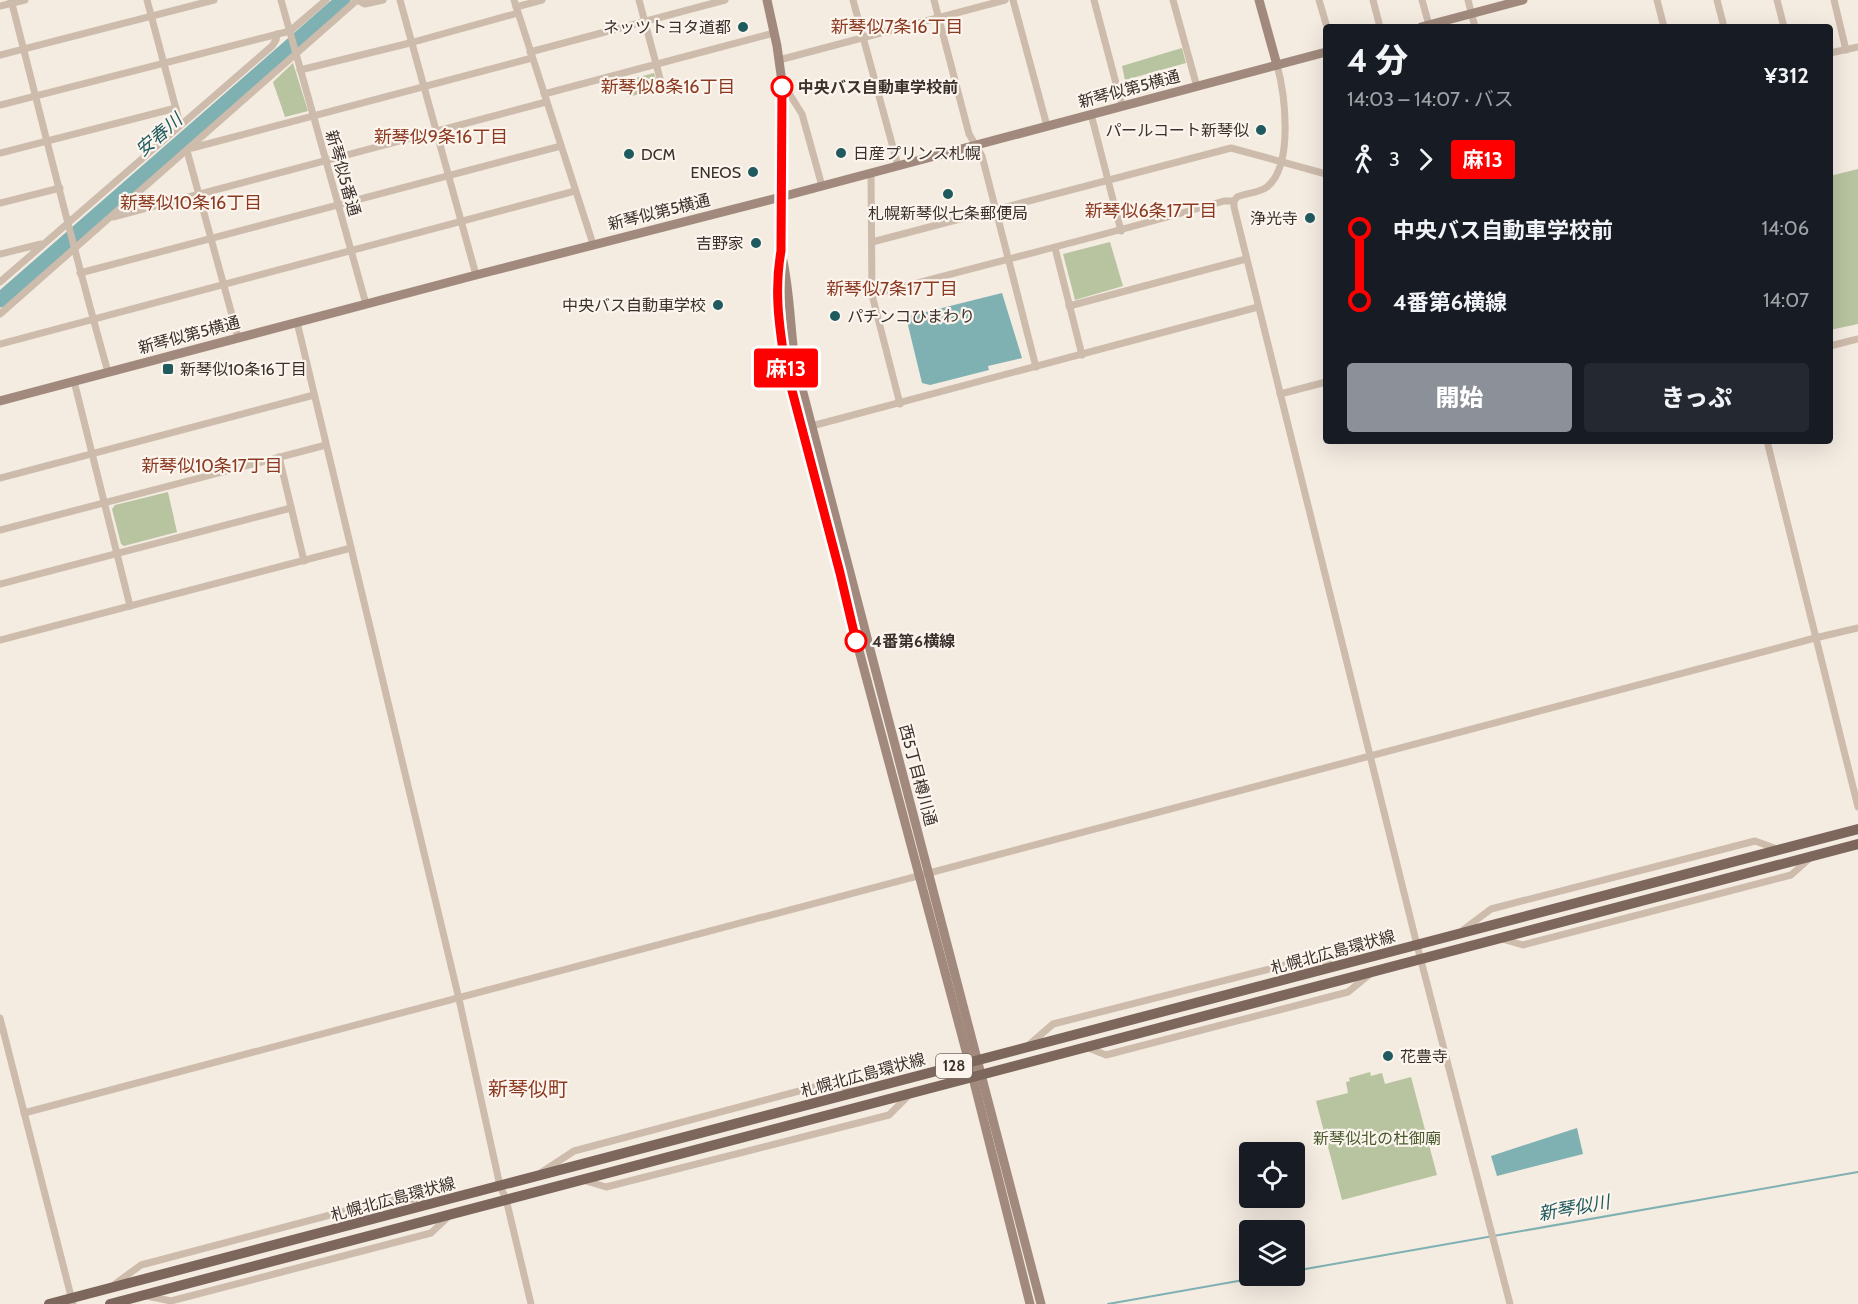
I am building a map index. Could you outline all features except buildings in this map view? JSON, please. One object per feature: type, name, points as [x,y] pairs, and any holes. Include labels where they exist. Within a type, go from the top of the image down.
[{"type":"main road","name":"西5丁目樽川通","points":[[767,0],[782,82],[781,251],[788,278],[790,330],[807,427],[851,572],[924,875],[974,1061],[1030,1304]]},
{"type":"main road","points":[[1259,0],[1277,65]]},
{"type":"main road","points":[[1433,24],[1523,0]]},
{"type":"main road","name":"新琴似第5横通","points":[[0,400],[593,244],[781,198],[1323,53]]},
{"type":"main road","name":"札幌北広島環状線","points":[[49,1304],[73,1301],[108,1289],[1858,829]]},
{"type":"main road","name":"札幌北広島環状線","points":[[110,1304],[1858,844]]},
{"type":"main road","name":"西5丁目樽川通","points":[[977,1075],[1041,1304]]},
{"type":"street","points":[[0,6],[25,0]]},
{"type":"street","points":[[147,0],[180,124]]},
{"type":"street","points":[[0,55],[214,0]]},
{"type":"street","points":[[281,0],[291,34]]},
{"type":"street","points":[[0,105],[277,34],[291,34],[326,0]]},
{"type":"street","points":[[0,314],[73,247],[188,150],[357,0],[365,4],[383,0]]},
{"type":"street","points":[[400,0],[410,43],[476,275]]},
{"type":"street","points":[[300,70],[410,43],[542,0]]},
{"type":"street","points":[[639,0],[662,86]]},
{"type":"street","points":[[188,150],[313,114],[424,86],[725,0]]},
{"type":"street","points":[[853,0],[898,166]]},
{"type":"street","points":[[934,0],[969,134],[982,156],[1036,367]]},
{"type":"street","points":[[779,60],[1005,0]]},
{"type":"street","points":[[1013,0],[1047,126]]},
{"type":"street","points":[[1094,0],[1122,106]]},
{"type":"street","points":[[1173,0],[1197,87]]},
{"type":"street","points":[[1319,0],[1326,24]]},
{"type":"street","points":[[1373,0],[1379,24]]},
{"type":"street","points":[[1422,0],[1425,24]]},
{"type":"street","points":[[1468,0],[1474,24]]},
{"type":"street","points":[[1657,0],[1663,24]]},
{"type":"street","points":[[1717,0],[1723,24]]},
{"type":"street","points":[[1777,0],[1783,24]]},
{"type":"street","points":[[1834,0],[1846,50]]},
{"type":"street","points":[[12,2],[73,247],[108,372]]},
{"type":"street","points":[[516,7],[593,244]]},
{"type":"street","points":[[110,217],[435,131],[655,64],[774,33]]},
{"type":"street","points":[[0,282],[272,46],[277,34]]},
{"type":"street","name":"新琴似5番通","points":[[291,34],[366,304]]},
{"type":"street","points":[[1833,52],[1858,47]]},
{"type":"street","points":[[1277,65],[1286,110],[1286,130],[1280,163],[1274,180],[1268,186],[1259,191],[1239,195],[1234,201],[1234,207],[1417,945],[1510,1304]]},
{"type":"street","points":[[782,82],[802,114],[822,186]]},
{"type":"street","points":[[0,153],[176,108]]},
{"type":"street","points":[[1091,114],[1121,231]]},
{"type":"street","points":[[80,273],[561,146]]},
{"type":"street","points":[[872,242],[1231,148],[1323,173]]},
{"type":"street","points":[[188,150],[238,337]]},
{"type":"street","points":[[871,173],[872,295],[900,404]]},
{"type":"street","points":[[0,203],[60,188]]},
{"type":"street","points":[[0,344],[575,191]]},
{"type":"street","points":[[872,295],[1008,258],[1121,231],[1224,201],[1234,201]]},
{"type":"street","points":[[0,254],[44,244]]},
{"type":"street","points":[[1055,248],[1082,355]]},
{"type":"street","points":[[1069,306],[1246,259]]},
{"type":"street","points":[[807,427],[1258,308]]},
{"type":"street","points":[[297,322],[459,999],[500,1186],[506,1199],[531,1304]]},
{"type":"street","points":[[1833,345],[1858,339]]},
{"type":"street","points":[[74,381],[130,606]]},
{"type":"street","points":[[1280,394],[1323,383]]},
{"type":"street","points":[[0,478],[314,395]]},
{"type":"street","points":[[1768,444],[1858,807]]},
{"type":"street","points":[[0,530],[326,445]]},
{"type":"street","points":[[279,457],[304,561]]},
{"type":"street","points":[[0,584],[291,507]]},
{"type":"street","points":[[0,640],[351,548]]},
{"type":"street","points":[[24,1113],[1858,628]]},
{"type":"street","points":[[1456,935],[1491,909],[1755,841],[1780,850]]},
{"type":"street","points":[[1026,1048],[1053,1024],[1313,958],[1337,966]]},
{"type":"street","points":[[0,1018],[73,1301]]},
{"type":"street","points":[[535,1177],[573,1151],[833,1082],[857,1093]]},
{"type":"street","points":[[581,1180],[606,1187],[889,1115],[912,1092]]},
{"type":"green space","points":[[1182,48],[1186,63],[1125,80],[1122,66]]},
{"type":"green space","points":[[293,63],[308,111],[285,117],[273,82]]},
{"type":"green space","points":[[654,73],[659,89],[628,97],[624,81]]},
{"type":"green space","points":[[1858,169],[1858,324],[1833,329],[1833,175]]},
{"type":"green space","points":[[1110,242],[1123,286],[1075,300],[1063,254]]},
{"type":"green space","points":[[168,492],[177,532],[124,546],[121,544],[112,509],[115,505]]},
{"type":"green space","name":"新琴似北の杜御廟","points":[[1370,1072],[1371,1076],[1382,1073],[1385,1084],[1411,1077],[1437,1175],[1342,1200],[1316,1101],[1348,1093],[1346,1082],[1350,1081],[1349,1078]]},
{"type":"water","points":[[1002,293],[1022,358],[988,366],[989,370],[930,385],[922,383],[906,317]]},
{"type":"water","points":[[1577,1128],[1583,1154],[1497,1176],[1491,1156]]},
{"type":"waterway","name":"安春川","points":[[0,300],[343,0]]},
{"type":"waterway","name":"新琴似川","points":[[1305,1269],[1858,1172]]},
{"type":"waterway","name":"新琴似川","points":[[1108,1304],[1239,1281]]},
{"type":"bus line","name":"麻13","points":[[782,87],[781,251],[776,278],[780,331],[785,364],[856,641]]},
{"type":"place","name":"ネッツトヨタ道都","points":[[743,27]]},
{"type":"place","name":"中央バス自動車学校前","points":[[782,87]]},
{"type":"place","name":"パールコート新琴似","points":[[1261,130]]},
{"type":"place","name":"日産プリンス札幌","points":[[841,153]]},
{"type":"place","name":"DCM","points":[[629,154]]},
{"type":"place","name":"ENEOS","points":[[753,172]]},
{"type":"place","name":"札幌新琴似七条郵便局","points":[[948,194]]},
{"type":"place","name":"浄光寺","points":[[1310,218]]},
{"type":"place","name":"吉野家","points":[[756,243]]},
{"type":"place","name":"中央バス自動車学校","points":[[718,305]]},
{"type":"place","name":"パチンコひまわり","points":[[835,316]]},
{"type":"place","name":"新琴似10条16丁目","points":[[168,369]]},
{"type":"place","name":"4番第6横線","points":[[856,641]]},
{"type":"place","name":"花豊寺","points":[[1388,1056]]},
{"type":"district","name":"新琴似7条16丁目","points":[[897,27]]},
{"type":"district","name":"新琴似8条16丁目","points":[[668,87]]},
{"type":"district","name":"新琴似9条16丁目","points":[[441,137]]},
{"type":"district","name":"新琴似10条16丁目","points":[[191,203]]},
{"type":"district","name":"新琴似6条17丁目","points":[[1151,211]]},
{"type":"district","name":"新琴似7条17丁目","points":[[892,289]]},
{"type":"district","name":"新琴似10条17丁目","points":[[212,466]]},
{"type":"district","name":"新琴似町","points":[[528,1089]]}]
